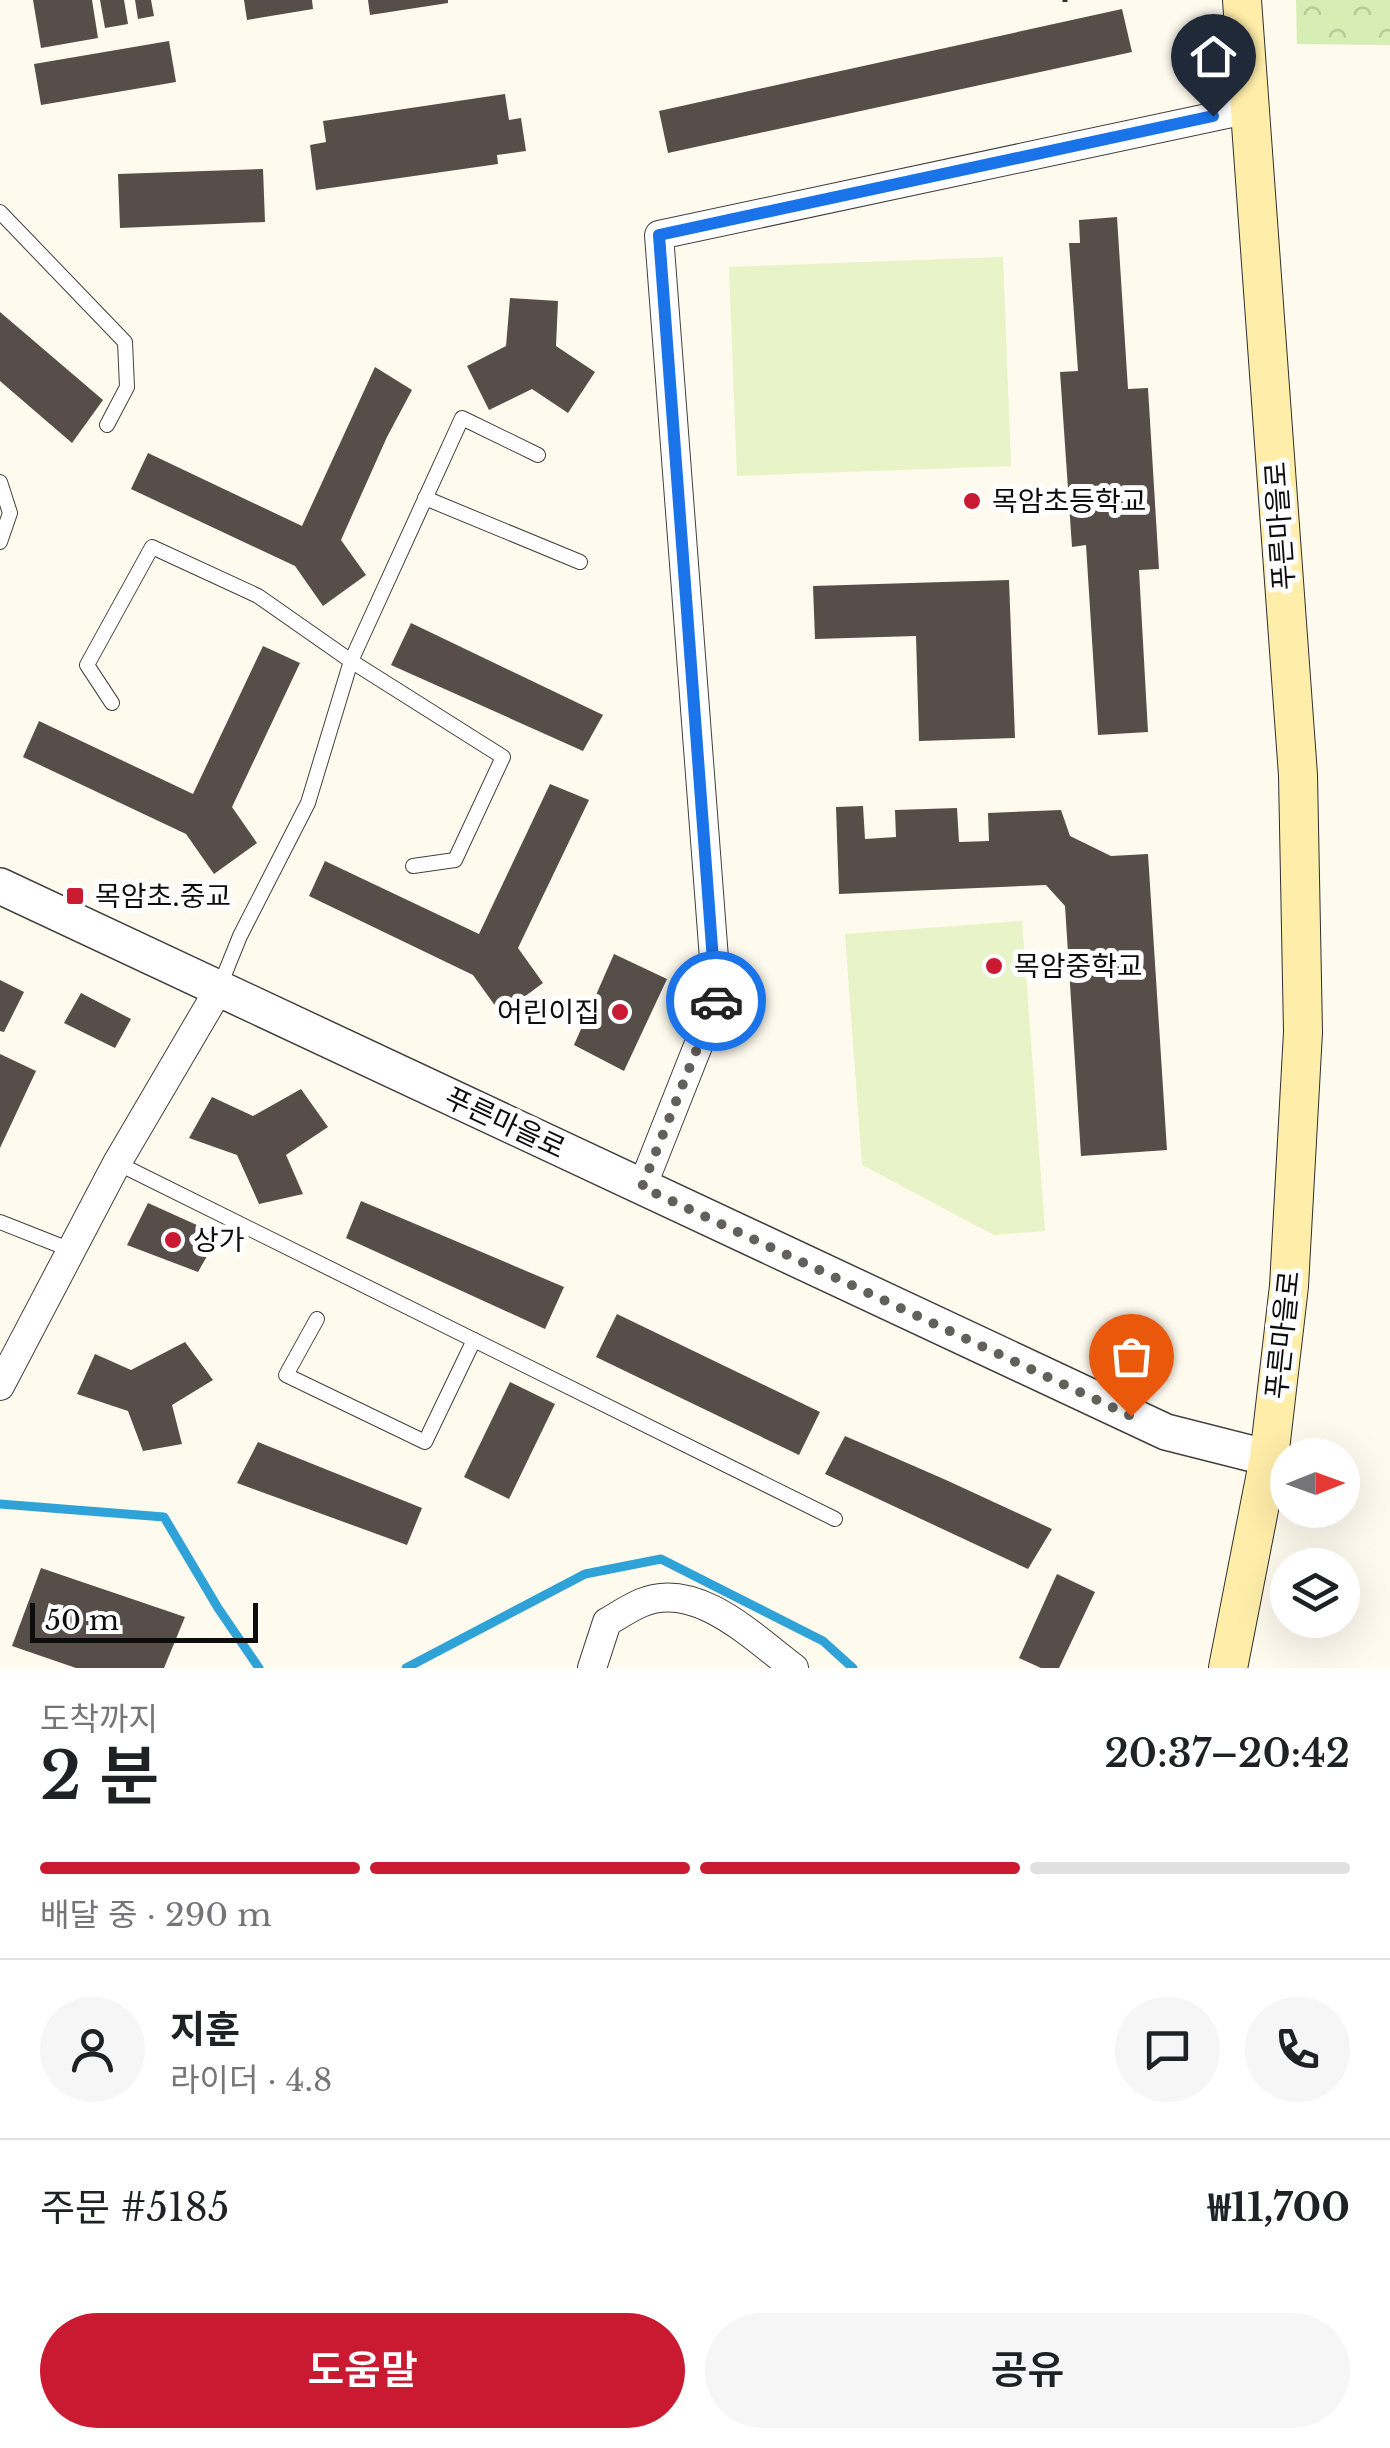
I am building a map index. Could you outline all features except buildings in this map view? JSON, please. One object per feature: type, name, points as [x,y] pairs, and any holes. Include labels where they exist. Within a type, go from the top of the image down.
[{"type":"main road","name":"푸른마을로","points":[[1242,0],[1298,775],[1303,1032],[1289,1286],[1269,1458]]},
{"type":"main road","points":[[1228,1668],[1269,1458]]},
{"type":"street","points":[[642,1187],[717,998],[659,235],[1250,109]]},
{"type":"street","name":"푸른마을로","points":[[0,886],[1166,1432],[1269,1458]]},
{"type":"street","points":[[0,1386],[117,1163],[219,989]]},
{"type":"street","points":[[592,1668],[606,1622],[644,1601],[688,1598],[734,1623],[794,1668]]},
{"type":"lane","points":[[0,212],[125,342],[127,387],[107,424]]},
{"type":"lane","points":[[219,989],[240,936],[308,803],[350,660],[462,418],[538,455]]},
{"type":"lane","points":[[0,482],[10,513],[0,542]]},
{"type":"lane","points":[[426,498],[580,562]]},
{"type":"lane","points":[[112,703],[86,665],[152,546],[258,596],[503,757],[456,860],[413,866]]},
{"type":"lane","points":[[117,1163],[835,1519]]},
{"type":"lane","points":[[0,1222],[70,1250]]},
{"type":"lane","points":[[316,1319],[286,1375],[425,1442],[474,1340]]},
{"type":"green space","points":[[1296,0],[1390,0],[1390,45],[1297,44]]},
{"type":"green space","points":[[1003,257],[1011,466],[737,476],[729,267]]},
{"type":"green space","points":[[1022,921],[1045,1231],[994,1235],[862,1165],[845,934]]},
{"type":"waterway","points":[[0,1504],[164,1517],[259,1668]]},
{"type":"waterway","points":[[406,1668],[585,1574],[661,1559],[823,1641],[853,1668]]},
{"type":"way so far","points":[[716,1001],[642,1187],[1131,1416]]},
{"type":"place","name":"목암초등학교","points":[[972,501]]},
{"type":"place","name":"목암초.중교","points":[[75,896]]},
{"type":"place","name":"목암중학교","points":[[994,966]]},
{"type":"place","name":"어린이집","points":[[620,1012]]},
{"type":"place","name":"상가","points":[[173,1240]]},
{"type":"route","points":[[716,1001],[659,235],[1213,116]]}]
